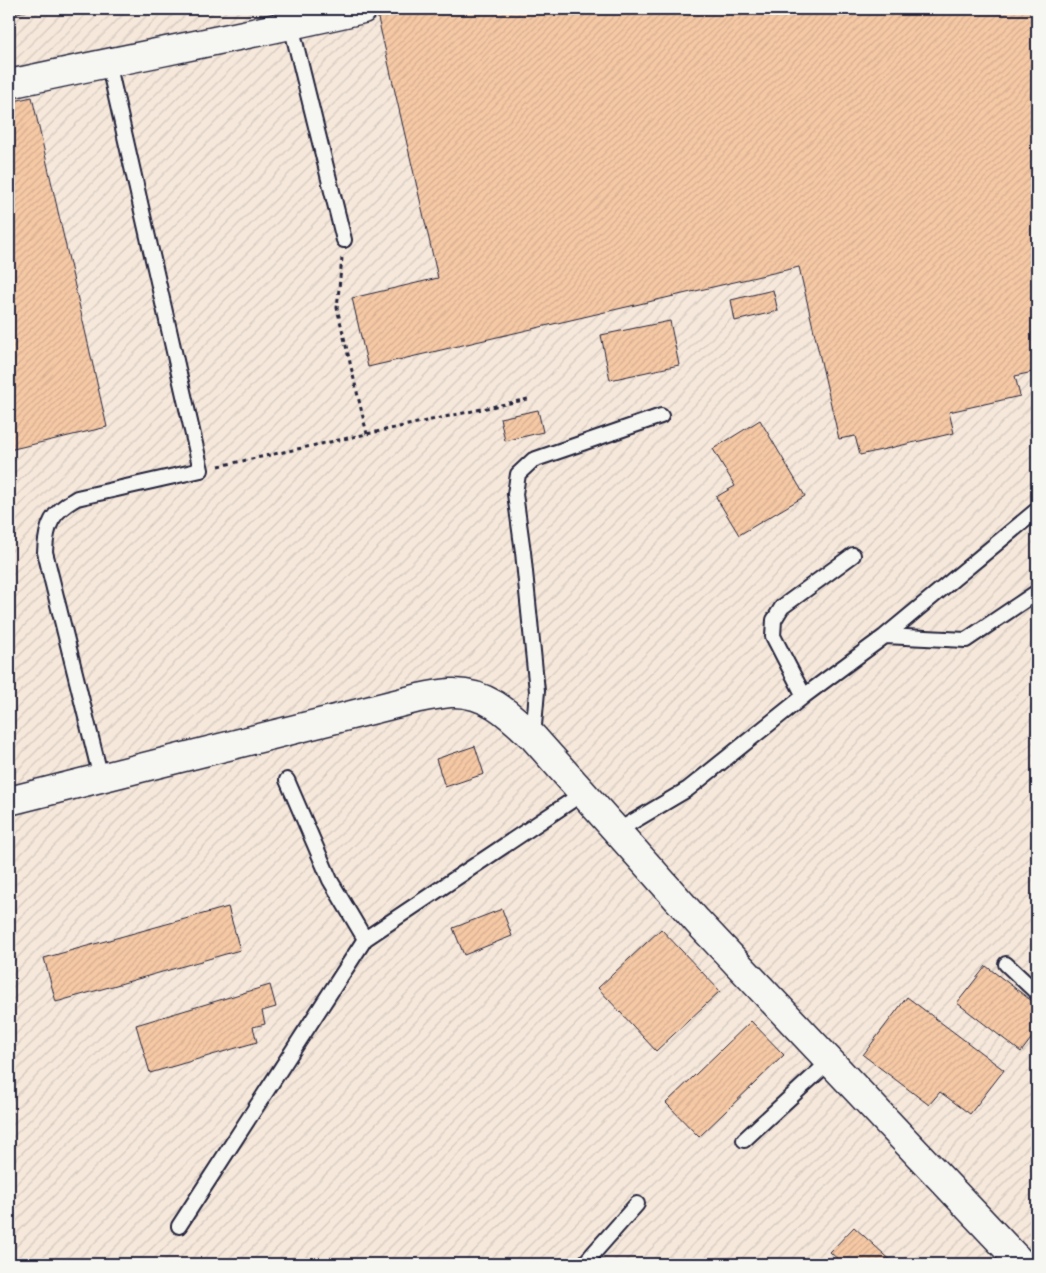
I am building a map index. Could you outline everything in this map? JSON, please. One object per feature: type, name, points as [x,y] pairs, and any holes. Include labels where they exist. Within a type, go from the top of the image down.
[{"type":"street","points":[[9,84],[108,62],[291,26],[363,9]]},
{"type":"street","points":[[9,801],[419,698],[452,693],[482,698],[508,713],[533,737],[697,921],[1022,1264]]},
{"type":"lane","points":[[291,26],[344,240]]},
{"type":"lane","points":[[101,778],[45,552],[46,536],[51,519],[62,507],[77,498],[201,470],[108,62]]},
{"type":"lane","points":[[533,737],[537,692],[523,552],[515,494],[518,474],[533,460],[661,416]]},
{"type":"lane","points":[[616,831],[688,789],[804,696],[885,636],[1037,510]]},
{"type":"lane","points":[[804,696],[772,636],[774,620],[782,607],[853,555]]},
{"type":"lane","points":[[885,636],[966,640],[1037,592]]},
{"type":"lane","points":[[287,780],[330,880],[366,939]]},
{"type":"lane","points":[[179,1226],[366,939],[583,793]]},
{"type":"lane","points":[[1006,964],[1037,992]]},
{"type":"lane","points":[[744,1140],[830,1061]]},
{"type":"lane","points":[[584,1264],[637,1204]]},
{"type":"path","points":[[344,240],[337,308],[367,434]]},
{"type":"path","points":[[201,470],[528,399]]},
{"type":"shaded area","points":[[9,9],[1037,9],[1037,1264],[9,1264]]},
{"type":"building","points":[[9,9],[34,9],[9,15]]},
{"type":"building","points":[[400,9],[1037,9],[1037,371],[1015,376],[1020,396],[949,412],[954,433],[860,455],[855,436],[839,439],[799,267],[368,367],[352,298],[438,278],[377,14]]},
{"type":"building","points":[[32,97],[107,427],[9,450],[9,102]]},
{"type":"building","points":[[773,290],[778,311],[735,321],[731,300]]},
{"type":"building","points":[[670,321],[679,365],[610,380],[601,335]]},
{"type":"building","points":[[538,410],[543,432],[505,441],[500,418]]},
{"type":"building","points":[[760,420],[805,496],[739,535],[716,497],[735,486],[713,449]]},
{"type":"building","points":[[475,746],[484,774],[445,787],[436,759]]},
{"type":"building","points":[[228,907],[240,950],[56,1002],[44,958]]},
{"type":"building","points":[[502,909],[512,936],[464,955],[453,928]]},
{"type":"building","points":[[661,929],[720,991],[656,1051],[598,988]]},
{"type":"building","points":[[986,966],[1037,1005],[1037,1031],[1021,1052],[957,1003]]},
{"type":"building","points":[[270,985],[276,1007],[262,1011],[265,1024],[253,1027],[257,1042],[150,1073],[136,1025]]},
{"type":"building","points":[[907,997],[1004,1070],[970,1114],[940,1092],[929,1105],[863,1055]]},
{"type":"building","points":[[751,1021],[784,1055],[699,1137],[666,1103]]},
{"type":"building","points":[[854,1227],[895,1264],[843,1264],[830,1252]]}]
